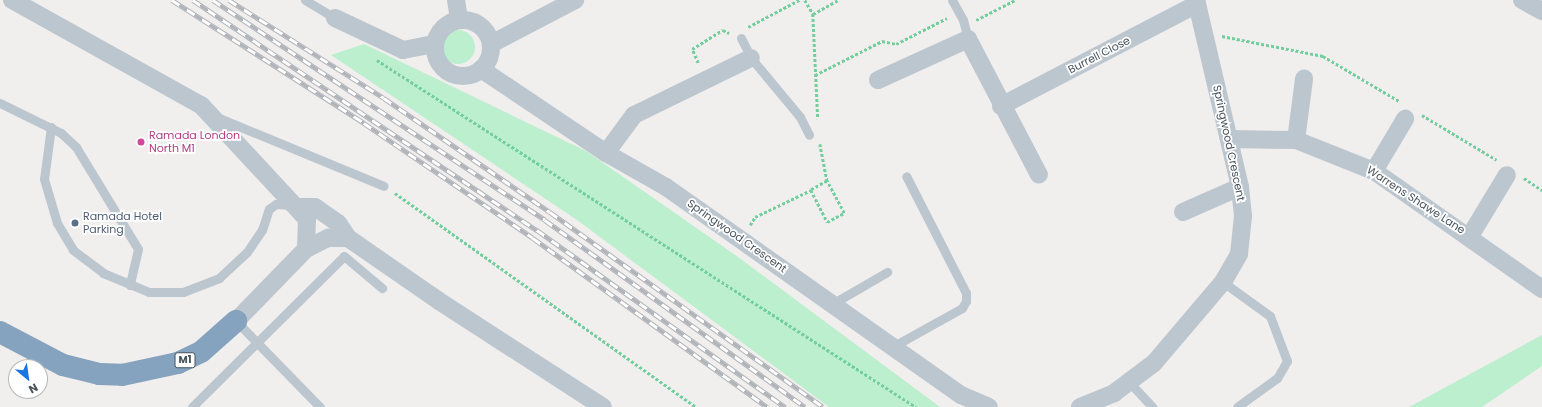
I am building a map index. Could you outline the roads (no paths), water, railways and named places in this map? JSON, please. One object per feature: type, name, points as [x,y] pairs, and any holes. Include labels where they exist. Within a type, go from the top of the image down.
[{"type":"highway","name":"M1","points":[[0,332],[63,365],[99,374],[122,375],[178,363],[200,352],[236,321]]},
{"type":"street","points":[[12,0],[201,105],[214,116],[250,161],[297,206],[307,219],[306,249]]},
{"type":"street","points":[[456,0],[459,19]]},
{"type":"street","points":[[491,44],[575,0]]},
{"type":"street","points":[[1522,0],[1542,11]]},
{"type":"street","name":"Springwood Crescent","points":[[1080,407],[1130,383],[1176,340],[1223,282],[1239,254],[1243,216],[1240,187],[1230,139],[1196,2]]},
{"type":"street","name":"Burrell Close","points":[[1001,106],[1196,2]]},
{"type":"street","points":[[335,18],[403,50],[434,44]]},
{"type":"street","points":[[459,19],[484,28],[491,44],[491,53],[482,69],[464,76],[445,70],[435,54],[434,44],[442,27],[459,19]]},
{"type":"street","points":[[878,80],[966,32],[1001,106],[1038,174]]},
{"type":"street","points":[[606,153],[634,115],[751,58]]},
{"type":"street","name":"Springwood Crescent","points":[[482,69],[606,153],[666,187],[961,395],[989,407]]},
{"type":"street","points":[[1296,140],[1304,79]]},
{"type":"street","points":[[1374,171],[1409,112]]},
{"type":"street","name":"Warrens Shawe Lane","points":[[1230,139],[1296,140],[1374,171],[1470,236],[1542,289]]},
{"type":"street","points":[[1470,236],[1509,171]]},
{"type":"street","points":[[1183,212],[1240,187]]},
{"type":"street","points":[[297,206],[314,207],[338,223],[348,238],[487,334],[603,407]]},
{"type":"street","points":[[236,321],[306,249],[328,238],[348,238]]},
{"type":"lane","points":[[305,0],[335,18]]},
{"type":"lane","points":[[952,0],[966,32]]},
{"type":"lane","points":[[741,38],[751,58],[800,116],[809,135]]},
{"type":"lane","points":[[0,103],[50,127],[76,147],[138,249],[130,285]]},
{"type":"lane","points":[[214,116],[384,186]]},
{"type":"lane","points":[[50,127],[44,179],[57,223],[73,250],[103,273],[130,285],[166,294],[202,286],[219,278],[247,252],[262,230],[269,209],[284,203],[297,206]]},
{"type":"lane","points":[[892,346],[962,308],[966,301],[966,293],[906,176]]},
{"type":"lane","points":[[192,407],[256,340],[344,256],[382,288]]},
{"type":"lane","points":[[832,304],[887,272]]},
{"type":"lane","points":[[1223,282],[1270,316],[1287,361],[1277,378],[1237,407]]},
{"type":"lane","points":[[236,321],[320,407]]},
{"type":"lane","points":[[1130,383],[1152,407]]},
{"type":"railway","points":[[172,0],[364,123],[533,238],[767,407]]},
{"type":"railway","points":[[193,0],[537,230],[785,407]]},
{"type":"railway","points":[[213,0],[545,220],[805,407]]},
{"type":"railway","points":[[229,0],[384,98],[550,212],[823,407]]},
{"type":"place","name":"Ramada London North M1","points":[[141,142]]},
{"type":"place","name":"Ramada Hotel Parking","points":[[75,223]]}]
